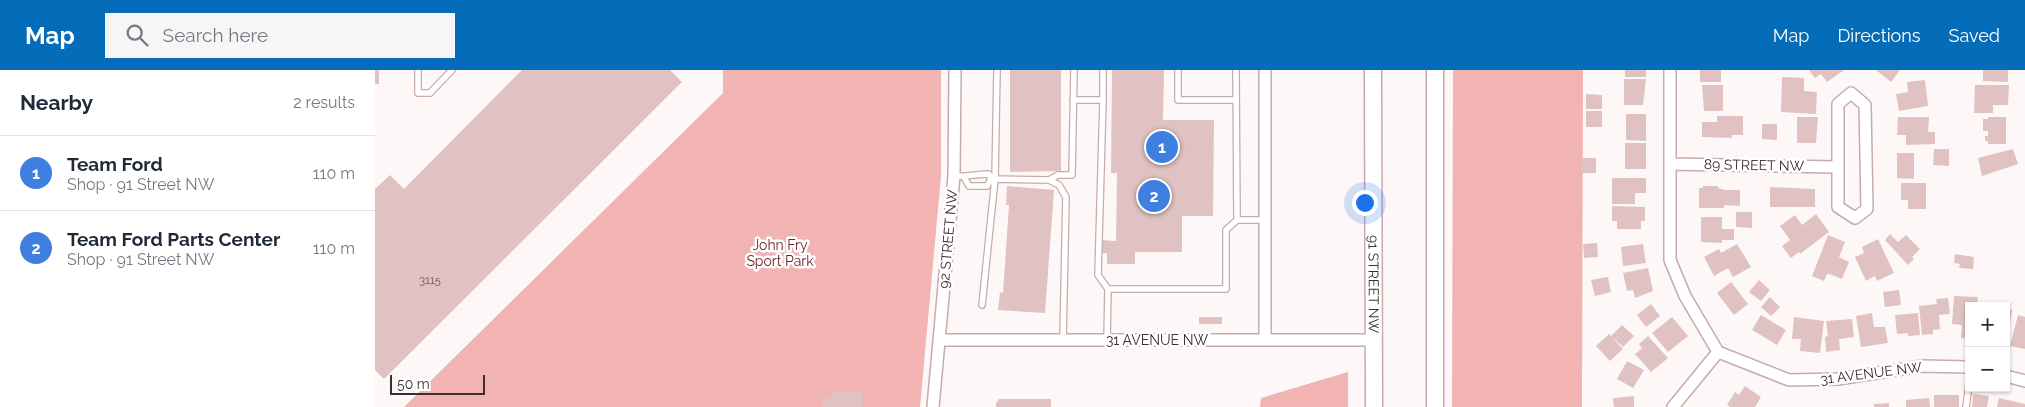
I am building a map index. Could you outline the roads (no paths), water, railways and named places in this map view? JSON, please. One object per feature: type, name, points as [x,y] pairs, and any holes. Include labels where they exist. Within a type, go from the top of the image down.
[{"type":"main road","name":"91 STREET NW","points":[[1373,70],[1374,407]]},
{"type":"main road","points":[[1426,70],[1435,211]]},
{"type":"main road","points":[[1435,70],[1435,407]]},
{"type":"street","name":"92 STREET NW","points":[[933,407],[959,176],[955,70]]},
{"type":"street","points":[[1265,70],[1265,340]]},
{"type":"street","points":[[1670,70],[1669,260],[1685,296],[1718,352],[1673,406]]},
{"type":"street","points":[[1851,93],[1865,105],[1867,209],[1855,218],[1838,206],[1837,166],[1838,104],[1851,93]]},
{"type":"street","name":"89 STREET NW","points":[[1671,164],[1837,166]]},
{"type":"street","name":"31 AVENUE NW","points":[[940,340],[1374,340]]},
{"type":"street","name":"31 AVENUE NW","points":[[1718,352],[1789,380],[1838,379],[1922,366],[1965,367]]},
{"type":"street","points":[[2010,377],[2025,382]]},
{"type":"lane","points":[[418,70],[417,93],[430,93],[452,70]]},
{"type":"lane","points":[[982,305],[993,179],[997,70]]},
{"type":"lane","points":[[1049,180],[1058,175],[1072,175],[1074,70]]},
{"type":"lane","points":[[1103,70],[1098,275],[1108,289],[1107,340]]},
{"type":"lane","points":[[1178,70],[1178,100],[1236,100]]},
{"type":"lane","points":[[1236,70],[1237,220]]},
{"type":"lane","points":[[1073,100],[1103,100]]},
{"type":"lane","points":[[959,176],[989,174],[993,179]]},
{"type":"lane","points":[[959,176],[969,186],[987,186],[993,179]]},
{"type":"lane","points":[[993,179],[1049,180],[1059,185],[1066,197],[1063,340]]},
{"type":"lane","points":[[1108,289],[1226,289],[1226,230],[1237,220],[1265,220]]},
{"type":"lane","points":[[1966,407],[1968,392]]},
{"type":"place","name":"Team Ford","points":[[1162,147]]},
{"type":"place","name":"Team Ford Parts Center","points":[[1154,196]]},
{"type":"park label","name":"John Fry Sport Park","points":[[780,254]]}]
